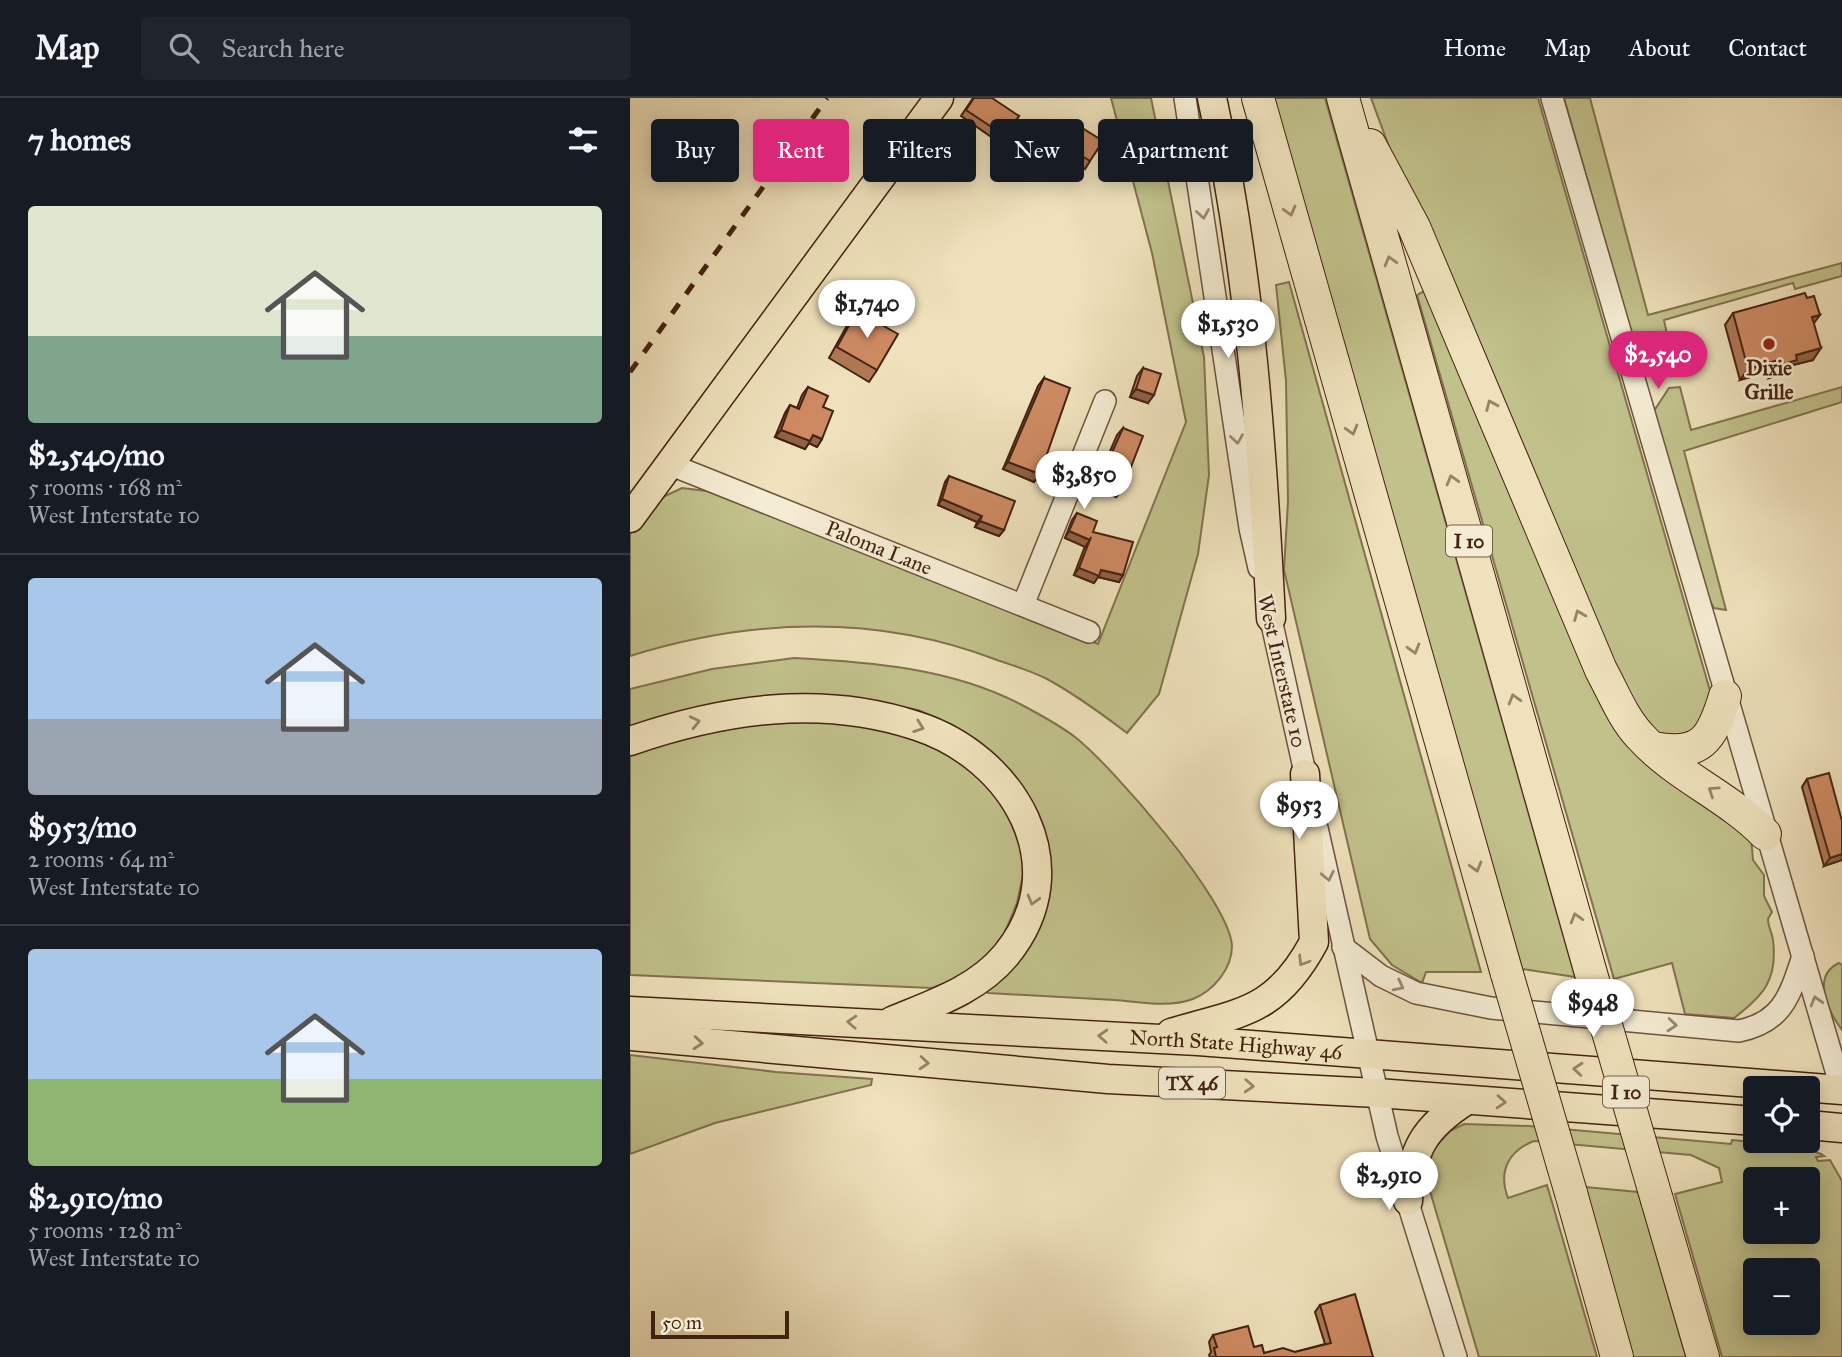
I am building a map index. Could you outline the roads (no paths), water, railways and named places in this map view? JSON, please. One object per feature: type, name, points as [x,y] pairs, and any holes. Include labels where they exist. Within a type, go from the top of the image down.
[{"type":"highway","points":[[1258,98],[1617,1357]]},
{"type":"highway","points":[[1344,98],[1414,227],[1601,670],[1624,713],[1639,735],[1653,748],[1740,810],[1765,834]]},
{"type":"highway","name":"I 10","points":[[1344,98],[1594,984],[1703,1357]]},
{"type":"highway","points":[[1653,748],[1677,752],[1691,750],[1703,743],[1719,716],[1726,696]]},
{"type":"main road","points":[[630,518],[939,98]]},
{"type":"main road","points":[[1212,98],[1233,193],[1262,443],[1271,618]]},
{"type":"main road","points":[[630,741],[725,715],[807,707],[847,709],[918,726],[947,738],[998,778],[1019,805],[1035,843],[1036,891],[1018,937],[1006,954],[976,982],[951,997],[885,1024]]},
{"type":"main road","points":[[1151,1038],[1252,1010],[1281,990],[1302,965],[1314,942],[1315,923],[1305,774]]},
{"type":"main road","name":"North State Highway 46","points":[[630,1011],[1151,1038],[1842,1091]]},
{"type":"main road","name":"North State Highway 46","points":[[630,1036],[1108,1079],[1377,1093],[1743,1120]]},
{"type":"main road","points":[[1408,1200],[1410,1173],[1416,1152],[1433,1124],[1467,1100]]},
{"type":"main road","points":[[1820,1126],[1842,1128]]},
{"type":"street","name":"West Interstate 10","points":[[1185,98],[1250,528],[1367,1055],[1456,1357]]},
{"type":"street","points":[[1552,98],[1842,1091]]},
{"type":"street","points":[[1023,605],[1105,401]]},
{"type":"street","name":"Paloma Lane","points":[[670,464],[1088,632]]},
{"type":"street","points":[[1343,947],[1381,976],[1416,993],[1492,1009],[1739,1031],[1759,1027],[1775,1014],[1788,998],[1803,956]]},
{"type":"railway","points":[[630,372],[827,98]]},
{"type":"place","name":"Dixie Grille","points":[[1769,344]]}]
